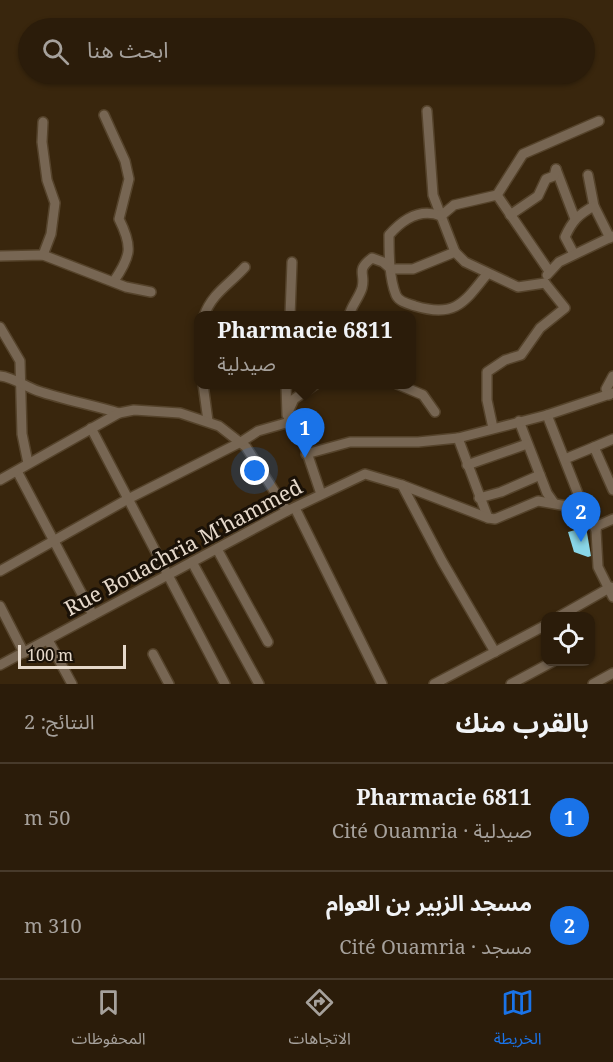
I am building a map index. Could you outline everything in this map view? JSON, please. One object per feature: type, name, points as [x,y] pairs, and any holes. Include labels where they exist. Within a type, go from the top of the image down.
[{"type":"street","points":[[427,111],[434,195],[455,252],[465,262],[499,276],[518,287],[545,283]]},
{"type":"street","points":[[104,115],[126,161],[129,179],[119,219],[128,236],[128,259],[114,281]]},
{"type":"street","points":[[441,216],[454,205],[497,195],[523,154],[599,121]]},
{"type":"street","points":[[43,123],[42,142],[47,180],[55,204],[51,234],[43,255]]},
{"type":"street","points":[[510,215],[538,196],[546,179],[554,176],[556,169],[574,219]]},
{"type":"street","points":[[545,283],[549,271],[574,254],[612,237],[594,206],[588,175]]},
{"type":"street","points":[[497,195],[549,271]]},
{"type":"street","points":[[574,254],[566,237],[574,219],[594,206]]},
{"type":"street","points":[[441,216],[430,211],[419,213],[397,225],[389,235],[396,295],[400,300],[433,311],[455,309],[462,304],[487,273]]},
{"type":"street","points":[[351,311],[362,287],[360,275],[363,265],[372,258],[392,269],[413,269],[455,252]]},
{"type":"street","points":[[0,256],[43,255],[151,292]]},
{"type":"street","points":[[290,311],[292,262]]},
{"type":"street","points":[[206,311],[213,294],[226,286],[245,267]]},
{"type":"street","points":[[493,428],[487,400],[487,372],[505,360],[521,355],[540,328],[565,308],[545,283]]},
{"type":"street","points":[[0,327],[20,361],[22,434],[28,463]]},
{"type":"street","points":[[0,376],[8,376],[21,385],[119,413]]},
{"type":"street","points":[[306,454],[350,442],[418,442],[458,438],[547,415],[611,394],[606,389],[613,376]]},
{"type":"street","points":[[204,389],[208,421]]},
{"type":"street","points":[[287,389],[290,418],[321,494]]},
{"type":"street","points":[[290,418],[294,399],[309,389]]},
{"type":"street","points":[[409,389],[423,395],[435,412]]},
{"type":"street","points":[[0,480],[119,413],[134,410],[180,413],[208,421],[241,442],[254,463],[291,509],[382,684]]},
{"type":"street","points":[[547,415],[584,509],[596,531]]},
{"type":"street","points":[[0,571],[128,499],[241,442],[258,431],[290,418]]},
{"type":"street","points":[[519,421],[540,475],[554,503]]},
{"type":"street","points":[[91,428],[166,576],[225,684]]},
{"type":"street","points":[[458,438],[488,518],[495,519],[534,502],[584,509]]},
{"type":"street","points":[[565,459],[613,439]]},
{"type":"street","points":[[467,465],[527,444]]},
{"type":"street","points":[[594,447],[613,490]]},
{"type":"street","points":[[17,471],[93,615]]},
{"type":"street","name":"Rue Bouachria M'hammed","points":[[0,665],[291,509],[365,474],[386,479],[488,518]]},
{"type":"street","points":[[480,498],[501,492],[540,475]]},
{"type":"street","points":[[402,485],[442,561],[495,652]]},
{"type":"street","points":[[576,612],[611,590],[598,567],[596,531],[597,526],[613,519]]},
{"type":"street","points":[[217,549],[268,642]]},
{"type":"street","points":[[192,562],[259,684]]},
{"type":"street","points":[[0,606],[24,653]]},
{"type":"street","points":[[434,684],[454,680],[495,652],[541,628]]},
{"type":"street","points":[[48,640],[72,684]]},
{"type":"street","points":[[153,654],[169,684]]},
{"type":"street","points":[[511,684],[545,666]]},
{"type":"street","points":[[592,684],[613,673]]},
{"type":"building","points":[[586,527],[591,556],[588,557],[574,552],[568,532]]},
{"type":"place","name":"Pharmacie 6811","points":[[305,458]]},
{"type":"place","name":"مسجد الزبير بن العوام","points":[[581,542]]}]
